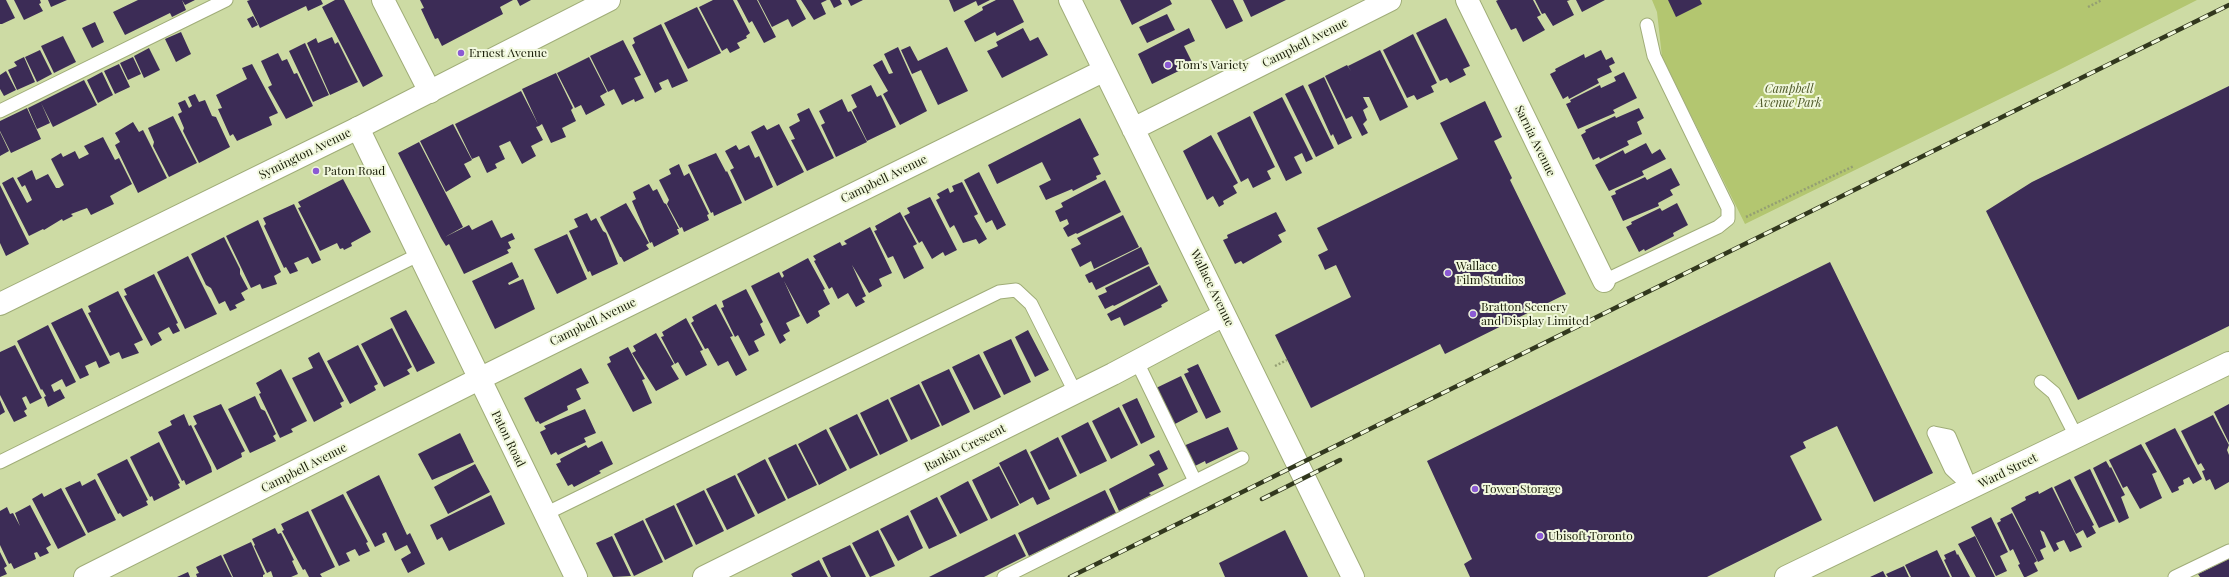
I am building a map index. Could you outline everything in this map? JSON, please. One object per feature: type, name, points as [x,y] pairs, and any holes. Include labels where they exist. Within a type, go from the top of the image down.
[{"type":"street","points":[[383,0],[430,92]]},
{"type":"street","name":"Symington Avenue","points":[[0,304],[358,128],[609,0]]},
{"type":"street","name":"Wallace Avenue","points":[[1070,0],[1103,71],[1133,129],[1353,577]]},
{"type":"street","name":"Campbell Avenue","points":[[1133,129],[1390,0]]},
{"type":"street","name":"Sarnia Avenue","points":[[1467,0],[1604,281]]},
{"type":"street","name":"Campbell Avenue","points":[[85,577],[479,379],[1103,71]]},
{"type":"street","name":"Paton Road","points":[[358,128],[418,255],[576,577]]},
{"type":"street","name":"Rankin Crescent","points":[[704,577],[1137,362],[1224,315]]},
{"type":"street","name":"Ward Street","points":[[1786,577],[2229,363]]},
{"type":"lane","points":[[0,111],[226,0]]},
{"type":"lane","points":[[1604,281],[1718,227],[1728,219],[1728,208],[1654,56],[1647,25]]},
{"type":"lane","points":[[0,462],[418,255]]},
{"type":"lane","points":[[545,514],[999,292],[1016,290],[1031,304],[1075,392]]},
{"type":"lane","points":[[1137,362],[1195,481]]},
{"type":"lane","points":[[2041,382],[2054,393],[2076,438]]},
{"type":"lane","points":[[1004,577],[1242,458]]},
{"type":"lane","points":[[2175,577],[2229,551]]},
{"type":"path","points":[[2088,7],[2102,0]]},
{"type":"path","points":[[1728,219],[1750,217],[1854,166]]},
{"type":"path","points":[[1274,367],[1288,360]]},
{"type":"green space","name":"Campbell Avenue Park","points":[[1652,0],[2197,0],[2057,71],[1745,224],[1662,57],[1657,12]]},
{"type":"building","points":[[0,0],[6,0],[15,18],[2,24],[0,24]]},
{"type":"building","points":[[14,0],[40,0],[41,3],[39,4],[43,11],[24,20]]},
{"type":"building","points":[[48,0],[67,0],[51,7]]},
{"type":"building","points":[[138,0],[182,0],[186,10],[172,17],[170,13],[125,35],[113,12]]},
{"type":"building","points":[[182,0],[195,0],[185,5]]},
{"type":"building","points":[[321,0],[323,4],[308,11],[306,6],[260,28],[247,1]]},
{"type":"building","points":[[335,0],[344,0],[383,76],[363,87],[322,7]]},
{"type":"building","points":[[420,0],[513,0],[500,7],[503,14],[442,46],[438,38],[435,39],[421,9],[424,8]]},
{"type":"building","points":[[517,0],[531,0],[520,6]]},
{"type":"building","points":[[713,0],[733,0],[750,33],[746,36],[747,38],[737,43],[740,48],[730,53],[727,48],[722,51],[699,7]]},
{"type":"building","points":[[737,0],[757,0],[776,37],[764,43],[752,21],[749,23]]},
{"type":"building","points":[[758,0],[796,0],[806,19],[792,27],[788,19],[772,27]]},
{"type":"building","points":[[801,0],[827,0],[821,3],[826,14],[814,20]]},
{"type":"building","points":[[830,0],[840,0],[842,4],[834,8]]},
{"type":"building","points":[[848,0],[863,0],[851,6]]},
{"type":"building","points":[[949,0],[990,0],[978,6],[976,1],[954,12]]},
{"type":"building","points":[[996,0],[1013,0],[1024,22],[997,36],[995,32],[975,42],[964,21],[983,10],[982,7]]},
{"type":"building","points":[[1120,0],[1170,0],[1172,4],[1132,25]]},
{"type":"building","points":[[1211,0],[1233,0],[1243,21],[1226,29]]},
{"type":"building","points":[[1243,0],[1286,0],[1251,17]]},
{"type":"building","points":[[1533,0],[1541,15],[1537,17],[1545,30],[1523,42],[1516,28],[1511,30],[1496,1]]},
{"type":"building","points":[[1535,0],[1570,0],[1567,1],[1574,15],[1553,26],[1545,13],[1542,14]]},
{"type":"building","points":[[1576,0],[1605,0],[1582,12]]},
{"type":"building","points":[[1668,0],[1700,0],[1702,4],[1676,17]]},
{"type":"building","points":[[697,7],[721,53],[688,69],[664,23]]},
{"type":"building","points":[[1167,14],[1175,30],[1147,43],[1139,27]]},
{"type":"building","points":[[253,16],[258,25],[252,28],[247,19]]},
{"type":"building","points":[[1446,18],[1470,66],[1463,69],[1466,75],[1450,83],[1447,78],[1440,81],[1416,33]]},
{"type":"building","points":[[95,22],[104,42],[92,48],[82,28]]},
{"type":"building","points":[[661,24],[688,81],[672,88],[668,79],[659,83],[662,89],[655,93],[632,45],[635,43],[633,38]]},
{"type":"building","points":[[1023,28],[1030,41],[1038,37],[1048,55],[1002,78],[987,51],[998,46],[996,42]]},
{"type":"building","points":[[1189,28],[1195,41],[1184,46],[1193,64],[1152,84],[1138,54]]},
{"type":"building","points":[[181,32],[191,54],[176,62],[165,39]]},
{"type":"building","points":[[1413,34],[1437,83],[1431,86],[1434,92],[1417,100],[1414,95],[1407,98],[1383,50]]},
{"type":"building","points":[[63,36],[76,62],[54,73],[41,46]]},
{"type":"building","points":[[332,37],[335,44],[338,42],[358,82],[330,95],[307,43],[316,38],[318,43]]},
{"type":"building","points":[[623,40],[641,75],[634,78],[644,98],[635,102],[634,99],[622,105],[614,89],[608,92],[590,56]]},
{"type":"building","points":[[305,43],[329,95],[313,102],[289,51]]},
{"type":"building","points":[[910,46],[918,61],[947,47],[968,91],[938,105],[921,70],[912,74],[901,50]]},
{"type":"building","points":[[898,47],[927,111],[900,125],[883,94],[888,91],[873,65],[882,60],[889,74],[893,73],[884,54]]},
{"type":"building","points":[[149,48],[160,70],[144,78],[134,56]]},
{"type":"building","points":[[40,50],[52,74],[37,82],[25,57]]},
{"type":"building","points":[[1380,50],[1408,107],[1380,121],[1369,97],[1363,97],[1368,107],[1363,110],[1367,120],[1363,124],[1368,133],[1362,136],[1352,116],[1346,119],[1325,76],[1347,65],[1351,71],[1348,66]]},
{"type":"building","points":[[1601,50],[1606,60],[1612,57],[1615,63],[1609,66],[1612,72],[1597,79],[1599,83],[1569,99],[1568,96],[1563,99],[1550,74],[1556,71],[1555,69],[1584,54],[1585,58]]},
{"type":"building","points":[[278,53],[282,61],[287,59],[294,74],[297,73],[313,106],[286,119],[268,87],[272,85],[261,61]]},
{"type":"building","points":[[24,57],[35,82],[17,90],[8,70],[17,66],[14,62]]},
{"type":"building","points":[[133,57],[141,74],[128,80],[120,63]]},
{"type":"building","points":[[589,57],[607,92],[600,96],[605,105],[586,115],[581,105],[575,108],[557,73]]},
{"type":"building","points":[[119,64],[130,87],[115,94],[104,71]]},
{"type":"building","points":[[252,64],[278,113],[269,117],[272,125],[237,141],[233,134],[230,136],[218,109],[222,108],[216,95],[247,79],[242,68]]},
{"type":"building","points":[[6,71],[16,90],[4,96],[0,89],[0,75]]},
{"type":"building","points":[[102,72],[113,95],[98,103],[87,80]]},
{"type":"building","points":[[1624,72],[1637,98],[1613,110],[1615,113],[1578,129],[1566,104],[1571,102],[1570,100],[1600,85],[1601,88],[1616,81],[1614,77]]},
{"type":"building","points":[[556,73],[573,108],[571,110],[576,121],[562,128],[566,137],[551,143],[542,124],[536,127],[543,140],[531,146],[536,156],[522,164],[510,141],[499,146],[505,159],[495,164],[497,168],[487,173],[479,156],[472,159],[455,124],[521,91],[538,124],[522,89]]},
{"type":"building","points":[[1324,77],[1352,138],[1338,145],[1333,134],[1331,136],[1308,85]]},
{"type":"building","points":[[84,80],[97,105],[53,127],[41,103],[50,123],[37,129],[28,108]]},
{"type":"building","points":[[871,85],[877,97],[881,95],[896,127],[867,141],[852,110],[857,107],[851,95]]},
{"type":"building","points":[[1303,85],[1334,148],[1316,157],[1285,94]]},
{"type":"building","points":[[2229,86],[2229,326],[2078,400],[1986,211],[2032,182]]},
{"type":"building","points":[[195,94],[199,102],[205,100],[212,116],[216,117],[230,147],[199,163],[183,131],[184,128],[178,114],[182,112],[178,103],[185,100],[189,108],[192,106],[188,97]]},
{"type":"building","points":[[1282,97],[1313,159],[1306,162],[1302,153],[1294,157],[1302,173],[1286,181],[1253,112]]},
{"type":"building","points":[[842,99],[848,112],[851,111],[867,142],[836,157],[821,125],[825,123],[819,111]]},
{"type":"building","name":"Wallace Film Studios","points":[[1485,101],[1502,137],[1494,141],[1512,178],[1510,180],[1566,294],[1445,354],[1440,344],[1311,408],[1275,335],[1351,297],[1336,265],[1325,270],[1318,255],[1328,250],[1317,228],[1458,159],[1440,123]]},
{"type":"building","points":[[27,108],[41,139],[11,153],[0,131],[0,121]]},
{"type":"building","points":[[809,108],[834,158],[807,171],[791,140],[795,139],[789,127],[800,121],[797,114]]},
{"type":"building","points":[[1639,108],[1644,118],[1637,122],[1642,134],[1627,141],[1629,145],[1600,159],[1599,157],[1593,160],[1581,135],[1586,132],[1585,130],[1615,116],[1616,118]]},
{"type":"building","points":[[173,116],[197,163],[169,177],[153,146],[154,142],[148,128]]},
{"type":"building","points":[[1250,116],[1275,167],[1267,171],[1271,179],[1253,188],[1248,178],[1241,182],[1217,133]]},
{"type":"building","points":[[1080,118],[1099,155],[1093,158],[1101,174],[1096,176],[1097,179],[1073,191],[1072,189],[1046,200],[1039,186],[1051,180],[1042,162],[997,184],[988,165]]},
{"type":"building","points":[[133,122],[139,132],[143,130],[167,178],[138,193],[115,145],[120,142],[115,133]]},
{"type":"building","points":[[453,124],[472,160],[464,164],[471,177],[446,192],[420,141]]},
{"type":"building","points":[[779,124],[804,172],[777,186],[751,132],[764,125],[767,130]]},
{"type":"building","points":[[0,132],[9,151],[0,156]]},
{"type":"building","points":[[1211,135],[1238,183],[1233,186],[1237,193],[1223,201],[1224,204],[1219,207],[1213,196],[1207,200],[1183,151]]},
{"type":"building","points":[[103,137],[115,160],[119,158],[132,184],[110,196],[114,204],[91,215],[87,208],[71,214],[73,216],[63,221],[62,219],[44,230],[43,229],[29,236],[2,183],[13,177],[27,203],[32,200],[25,185],[22,187],[17,178],[32,170],[36,180],[48,174],[56,188],[59,188],[64,185],[51,159],[61,153],[63,157],[75,151],[79,159],[89,154],[84,146]]},
{"type":"building","points":[[419,142],[463,227],[445,237],[469,225],[472,230],[492,220],[501,238],[512,233],[515,239],[508,242],[511,248],[507,250],[509,253],[464,274],[449,244],[446,246],[441,238],[398,153]]},
{"type":"building","points":[[1646,143],[1652,154],[1660,149],[1666,159],[1642,171],[1644,175],[1609,191],[1595,165],[1623,150],[1625,154]]},
{"type":"building","points":[[736,145],[739,150],[749,145],[755,158],[759,156],[773,187],[745,201],[730,170],[734,168],[725,151]]},
{"type":"building","points":[[716,153],[726,172],[727,171],[742,203],[714,216],[713,212],[711,213],[688,165]]},
{"type":"building","points":[[679,164],[684,176],[689,173],[709,214],[707,215],[709,220],[684,232],[682,227],[680,228],[667,204],[669,200],[659,180],[671,174],[669,169]]},
{"type":"building","points":[[1671,168],[1680,185],[1670,190],[1673,195],[1658,203],[1659,206],[1623,221],[1611,196],[1616,194],[1615,191],[1645,177],[1647,180]]},
{"type":"building","points":[[979,172],[1006,225],[997,230],[992,220],[986,223],[964,180]]},
{"type":"building","points":[[343,179],[371,232],[351,243],[352,246],[344,250],[343,248],[340,249],[337,243],[320,251],[298,208],[301,207],[298,202]]},
{"type":"building","points":[[1105,180],[1121,212],[1068,237],[1063,228],[1069,224],[1067,219],[1060,222],[1055,211],[1063,207],[1061,203]]},
{"type":"building","points":[[962,182],[978,214],[974,216],[987,239],[979,244],[976,239],[963,243],[954,225],[950,228],[936,200],[940,198],[937,194],[948,188],[950,193],[954,191],[952,186]]},
{"type":"building","points":[[649,184],[653,191],[657,189],[679,229],[677,229],[679,234],[654,247],[652,242],[650,243],[632,201],[636,199],[633,192]]},
{"type":"building","points":[[0,185],[29,244],[6,256],[0,243]]},
{"type":"building","points":[[930,197],[957,250],[945,256],[943,252],[932,259],[922,241],[919,243],[904,216],[910,213],[907,208]]},
{"type":"building","points":[[626,203],[649,243],[646,245],[649,249],[624,262],[600,217]]},
{"type":"building","points":[[1677,203],[1688,225],[1673,233],[1674,236],[1645,251],[1644,249],[1639,252],[1626,227],[1632,224],[1631,222],[1660,208],[1662,211]]},
{"type":"building","points":[[294,204],[321,260],[312,264],[308,257],[294,263],[298,271],[290,274],[286,267],[284,268],[264,226],[266,224],[263,218]]},
{"type":"building","points":[[900,212],[917,244],[913,246],[924,268],[904,279],[893,256],[888,258],[874,231],[877,230],[875,226]]},
{"type":"building","points":[[1276,212],[1286,231],[1278,235],[1282,242],[1243,264],[1241,261],[1235,264],[1223,240],[1228,238],[1227,235]]},
{"type":"building","points":[[587,213],[591,221],[596,218],[603,231],[606,233],[618,264],[592,276],[590,271],[588,272],[569,231],[578,227],[574,219]]},
{"type":"building","points":[[1123,215],[1139,247],[1094,269],[1091,261],[1080,267],[1071,249],[1081,244],[1077,238]]},
{"type":"building","points":[[258,220],[281,272],[274,276],[277,284],[262,289],[260,284],[251,288],[226,236]]},
{"type":"building","points":[[870,227],[892,273],[879,279],[882,286],[869,293],[852,265],[866,296],[862,298],[865,302],[856,307],[848,293],[838,299],[832,287],[829,289],[814,261],[816,260],[813,256],[840,242],[842,246],[847,244],[844,241]]},
{"type":"building","points":[[567,234],[587,279],[557,294],[534,249]]},
{"type":"building","points":[[224,237],[248,289],[241,293],[245,300],[235,305],[237,308],[230,311],[225,301],[219,304],[211,288],[206,285],[191,254]]},
{"type":"building","points":[[1141,247],[1149,264],[1096,290],[1092,282],[1089,283],[1085,275]]},
{"type":"building","points":[[188,256],[217,314],[185,329],[157,272]]},
{"type":"building","points":[[808,258],[825,289],[823,290],[830,304],[818,311],[820,316],[807,324],[784,281],[800,316],[786,323],[790,331],[783,335],[786,340],[780,344],[751,286],[779,272],[782,278],[784,276],[782,272]]},
{"type":"building","points":[[512,262],[519,277],[508,283],[509,285],[523,279],[535,309],[495,329],[472,281]]},
{"type":"building","points":[[1830,262],[1933,473],[1874,502],[1837,426],[1803,442],[1806,448],[1790,456],[1822,520],[1707,577],[1470,577],[1464,564],[1472,559],[1427,461]]},
{"type":"building","points":[[1149,266],[1158,284],[1105,309],[1098,296],[1107,292],[1105,288]]},
{"type":"building","points":[[154,274],[178,323],[176,324],[180,331],[173,334],[169,327],[158,333],[162,340],[151,346],[124,296],[127,295],[124,289]]},
{"type":"building","points":[[1160,285],[1168,301],[1161,305],[1162,307],[1124,326],[1120,317],[1111,321],[1107,314]]},
{"type":"building","points":[[746,289],[763,322],[760,324],[765,335],[754,341],[759,351],[749,356],[738,335],[735,337],[721,308],[724,307],[722,301]]},
{"type":"building","points":[[118,291],[143,340],[134,344],[139,353],[122,359],[119,352],[110,356],[88,313],[91,312],[88,306]]},
{"type":"building","points":[[716,304],[733,336],[730,337],[747,370],[736,376],[728,361],[718,366],[708,348],[705,349],[691,323],[694,321],[692,317]]},
{"type":"building","points":[[82,308],[110,363],[99,368],[96,361],[85,366],[89,375],[80,379],[51,323]]},
{"type":"building","points":[[406,310],[435,363],[417,372],[390,318]]},
{"type":"building","points":[[686,318],[703,350],[700,351],[707,365],[686,376],[678,362],[675,364],[661,337],[664,336],[662,332]]},
{"type":"building","points":[[48,325],[76,382],[66,387],[62,379],[51,385],[54,392],[60,389],[65,398],[48,407],[44,397],[46,396],[42,389],[41,390],[17,341]]},
{"type":"building","points":[[392,328],[412,367],[407,370],[410,374],[384,387],[361,344]]},
{"type":"building","points":[[1028,330],[1049,370],[1035,377],[1015,337]]},
{"type":"building","points":[[656,333],[674,364],[671,366],[679,379],[656,391],[632,353],[636,351],[633,346]]},
{"type":"building","points":[[1011,339],[1031,382],[1004,395],[983,352]]},
{"type":"building","points":[[15,345],[42,398],[30,404],[26,396],[22,398],[27,409],[24,411],[27,416],[14,422],[0,395],[0,352]]},
{"type":"building","points":[[358,345],[378,384],[374,386],[376,390],[350,404],[327,361]]},
{"type":"building","points":[[628,347],[645,379],[642,380],[652,403],[633,412],[607,364],[611,362],[609,357]]},
{"type":"building","points":[[319,352],[344,401],[340,403],[342,407],[314,422],[292,378],[313,368],[308,358]]},
{"type":"building","points":[[979,354],[1001,397],[974,410],[952,367]]},
{"type":"building","points":[[1198,364],[1221,412],[1206,419],[1184,374],[1189,372],[1187,369]]},
{"type":"building","points":[[581,368],[589,383],[576,389],[581,399],[567,406],[568,410],[540,424],[538,421],[536,422],[524,398]]},
{"type":"building","points":[[281,369],[307,421],[291,429],[293,432],[280,438],[259,394],[261,393],[256,383]]},
{"type":"building","points":[[949,369],[970,412],[942,426],[921,382]]},
{"type":"building","points":[[1181,376],[1198,412],[1173,425],[1154,389]]},
{"type":"building","points":[[919,384],[940,426],[911,440],[890,398]]},
{"type":"building","points":[[255,396],[261,409],[265,411],[276,434],[273,436],[276,441],[250,453],[228,409]]},
{"type":"building","points":[[1137,398],[1155,437],[1141,444],[1122,405]]},
{"type":"building","points":[[888,399],[908,441],[880,455],[860,413]]},
{"type":"building","points":[[0,400],[5,412],[0,415]]},
{"type":"building","points":[[221,404],[245,451],[241,453],[242,457],[217,470],[194,426],[197,424],[193,416]]},
{"type":"building","points":[[2229,404],[2229,443],[2214,412]]},
{"type":"building","points":[[1119,407],[1138,445],[1111,459],[1092,421]]},
{"type":"building","points":[[585,409],[596,433],[584,438],[586,442],[558,455],[556,452],[551,455],[540,432],[546,429],[544,426]]},
{"type":"building","points":[[184,414],[189,426],[191,425],[212,472],[186,485],[184,480],[182,481],[158,432],[172,425],[170,421]]},
{"type":"building","points":[[857,414],[878,455],[850,469],[829,428]]},
{"type":"building","points":[[2213,415],[2229,445],[2227,450],[2229,455],[2229,482],[2215,490],[2210,479],[2206,481],[2202,471],[2205,470],[2201,463],[2198,465],[2181,431]]},
{"type":"building","points":[[1088,422],[1107,461],[1080,474],[1061,436]]},
{"type":"building","points":[[1228,427],[1238,449],[1206,464],[1205,461],[1191,468],[1181,447]]},
{"type":"building","points":[[2175,428],[2202,479],[2193,484],[2189,477],[2183,480],[2184,484],[2178,487],[2179,490],[2172,493],[2145,443]]},
{"type":"building","points":[[826,429],[847,470],[819,485],[798,444]]},
{"type":"building","points":[[460,433],[474,462],[432,480],[418,454]]},
{"type":"building","points":[[1058,437],[1077,476],[1049,490],[1030,452]]},
{"type":"building","points":[[602,441],[613,464],[599,471],[601,473],[574,487],[572,484],[568,486],[556,464],[561,462],[560,459],[586,445],[588,448]]},
{"type":"building","points":[[159,442],[180,483],[178,484],[180,488],[154,501],[152,496],[150,497],[130,457]]},
{"type":"building","points":[[796,444],[817,485],[788,499],[768,458]]},
{"type":"building","points":[[2141,444],[2157,472],[2152,474],[2162,498],[2140,509],[2127,486],[2123,488],[2109,460]]},
{"type":"building","points":[[1026,449],[1050,499],[1037,505],[1033,497],[1020,504],[999,463]]},
{"type":"building","points":[[1159,450],[1168,469],[1158,474],[1164,486],[1149,493],[1151,495],[1119,511],[1109,489],[1155,465],[1149,455]]},
{"type":"building","points":[[127,459],[148,500],[146,501],[148,505],[123,517],[120,513],[118,514],[97,474]]},
{"type":"building","points":[[765,459],[786,500],[758,514],[737,474]]},
{"type":"building","points":[[2106,461],[2110,468],[2111,467],[2125,495],[2121,497],[2129,518],[2119,523],[2093,468]]},
{"type":"building","points":[[475,464],[490,492],[448,514],[434,487]]},
{"type":"building","points":[[999,466],[1019,505],[991,519],[972,480]]},
{"type":"building","points":[[2090,469],[2115,521],[2099,528],[2074,477]]},
{"type":"building","points":[[379,475],[407,535],[410,533],[425,564],[408,573],[401,559],[411,553],[407,545],[395,551],[386,532],[382,534],[385,542],[375,547],[346,492]]},
{"type":"building","points":[[735,475],[755,516],[727,530],[706,489]]},
{"type":"building","points":[[95,479],[116,520],[88,533],[65,488],[80,481],[82,486]]},
{"type":"building","points":[[2070,479],[2094,525],[2092,526],[2096,533],[2087,538],[2083,530],[2076,534],[2054,487]]},
{"type":"building","points":[[968,481],[988,520],[960,534],[940,496]]},
{"type":"building","points":[[2052,487],[2082,547],[2070,552],[2064,540],[2056,543],[2059,549],[2054,552],[2044,532],[2040,530],[2046,547],[2040,550],[2044,559],[2038,562],[2011,508],[2026,500],[2025,497],[2038,491],[2039,494]]},
{"type":"building","points":[[61,488],[86,535],[58,549],[32,499],[42,493],[44,497]]},
{"type":"building","points":[[704,490],[724,531],[696,545],[676,504]]},
{"type":"building","points":[[1105,490],[1116,513],[1029,556],[1018,533]]},
{"type":"building","points":[[343,494],[368,542],[366,543],[370,551],[359,556],[355,549],[346,553],[350,561],[339,566],[311,510]]},
{"type":"building","points":[[491,495],[505,524],[449,551],[442,537],[437,540],[430,525]]},
{"type":"building","points":[[937,497],[957,536],[929,549],[910,511]]},
{"type":"building","points":[[30,505],[51,545],[46,548],[49,553],[40,557],[37,552],[34,553],[36,559],[14,569],[11,563],[9,564],[0,545],[0,511],[7,507],[10,514],[13,513],[20,526],[15,513]]},
{"type":"building","points":[[674,505],[693,546],[665,560],[645,519]]},
{"type":"building","points":[[308,511],[335,567],[320,574],[322,577],[309,577],[305,569],[303,570],[282,531],[284,530],[281,524]]},
{"type":"building","points":[[2012,513],[2037,561],[2034,563],[2038,571],[2026,577],[2024,577],[2018,565],[2020,564],[2013,549],[2010,551],[1997,523],[2001,521],[2000,519]]},
{"type":"building","points":[[908,515],[923,548],[898,561],[880,529]]},
{"type":"building","points":[[1991,517],[2008,552],[2000,556],[2007,571],[1996,576],[1971,527]]},
{"type":"building","points":[[643,520],[663,562],[634,576],[614,534]]},
{"type":"building","points":[[275,528],[278,534],[281,533],[294,560],[292,561],[298,574],[291,577],[273,577],[271,571],[267,573],[254,546],[255,545],[252,539]]},
{"type":"building","points":[[878,530],[895,566],[870,577],[852,543]]},
{"type":"building","points":[[1285,530],[1308,577],[1225,577],[1219,563]]},
{"type":"building","points":[[1015,534],[1026,556],[984,577],[929,577]]},
{"type":"building","points":[[612,536],[631,576],[613,577],[596,543]]},
{"type":"building","points":[[1975,536],[1995,577],[1976,577],[1958,544]]},
{"type":"building","points":[[251,542],[265,574],[263,577],[233,577],[223,555]]},
{"type":"building","points":[[850,545],[866,577],[831,577],[822,558]]},
{"type":"building","points":[[1937,550],[1950,577],[1911,577],[1905,565]]},
{"type":"building","points":[[1955,550],[1970,577],[1952,577],[1944,560],[1946,559],[1944,555]]},
{"type":"building","points":[[0,552],[7,566],[4,568],[7,574],[0,577]]},
{"type":"building","points":[[221,555],[232,577],[197,577],[196,574],[199,573],[196,567]]},
{"type":"building","points":[[2229,559],[2229,577],[2200,577],[2198,574]]},
{"type":"building","points":[[819,560],[828,577],[793,577],[791,574]]},
{"type":"building","points":[[1904,566],[1909,577],[1888,577],[1886,574]]},
{"type":"building","points":[[1883,571],[1886,577],[1870,577]]},
{"type":"building","points":[[188,572],[190,577],[177,577]]},
{"type":"railway","points":[[1070,577],[2229,5]]},
{"type":"railway","points":[[1262,499],[1340,460]]},
{"type":"place","name":"Ernest Avenue","points":[[461,53]]},
{"type":"place","name":"Tom's Variety","points":[[1168,65]]},
{"type":"place","name":"Paton Road","points":[[316,171]]},
{"type":"place","name":"Wallace Film Studios","points":[[1448,273]]},
{"type":"place","name":"Bratton Scenery and Display Limited","points":[[1473,314]]},
{"type":"place","name":"Tower Storage","points":[[1475,489]]},
{"type":"place","name":"Ubisoft Toronto","points":[[1540,536]]}]
